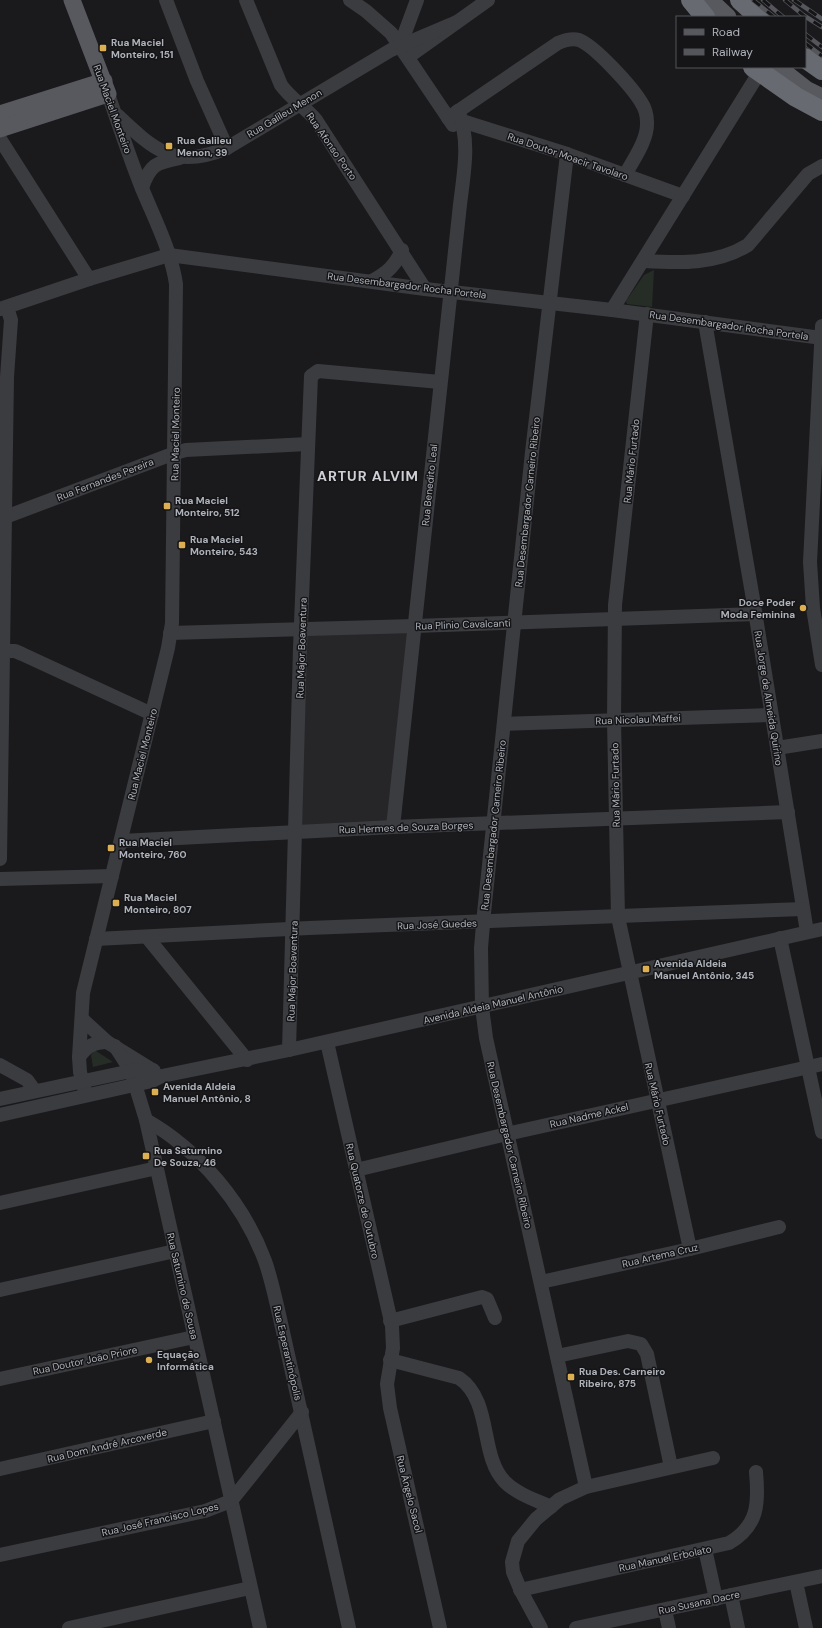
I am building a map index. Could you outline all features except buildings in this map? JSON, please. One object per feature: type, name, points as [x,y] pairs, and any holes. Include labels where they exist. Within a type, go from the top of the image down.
[{"type":"highway","points":[[690,0],[704,16]]},
{"type":"highway","points":[[740,0],[758,16]]},
{"type":"highway","points":[[806,59],[822,70]]},
{"type":"highway","points":[[756,70],[796,97],[822,111]]},
{"type":"main road","name":"Rua Maciel Monteiro","points":[[72,0],[106,87]]},
{"type":"main road","points":[[710,0],[727,16]]},
{"type":"main road","points":[[721,0],[737,16]]},
{"type":"main road","points":[[779,68],[806,88],[822,97]]},
{"type":"main road","points":[[792,68],[822,88]]},
{"type":"main road","points":[[0,114],[106,87]]},
{"type":"main road","points":[[0,129],[106,87]]},
{"type":"street","points":[[166,0],[197,81],[227,148]]},
{"type":"street","name":"Rua Afonso Porto","points":[[246,0],[281,85],[288,95],[299,103],[316,120],[402,250],[425,289]]},
{"type":"street","name":"Rua Benedito Leal","points":[[350,0],[376,19],[404,51],[456,116],[465,143],[451,291],[393,827]]},
{"type":"street","points":[[404,51],[417,0]]},
{"type":"street","name":"Rua Galileu Menon","points":[[115,113],[154,149],[184,157],[208,156],[227,148],[299,103],[404,51],[457,22],[488,0]]},
{"type":"street","points":[[456,116],[558,43],[572,39],[579,40],[608,63],[633,90],[642,103],[647,121],[645,136],[625,175]]},
{"type":"street","points":[[612,310],[644,261],[683,196],[756,70]]},
{"type":"street","name":"Rua Maciel Monteiro","points":[[86,1095],[79,1057],[83,993],[152,714],[170,633],[175,453],[176,284],[169,255],[142,188],[106,87]]},
{"type":"street","name":"Rua Doutor Moacir Tavolaro","points":[[456,116],[683,196]]},
{"type":"street","points":[[0,139],[89,279]]},
{"type":"street","name":"Rua Desembargador Carneiro Ribeiro","points":[[566,154],[483,922],[482,1007],[486,1038],[586,1487]]},
{"type":"street","points":[[142,188],[147,173],[156,164],[184,157]]},
{"type":"street","points":[[644,261],[669,263],[704,261],[740,250],[748,245],[808,174],[822,166]]},
{"type":"street","points":[[372,281],[390,270],[396,263],[402,250]]},
{"type":"street","name":"Rua Desembargador Rocha Portela","points":[[4,308],[89,279],[169,255],[425,289],[647,314],[822,338]]},
{"type":"street","points":[[0,859],[3,372],[11,320],[4,308]]},
{"type":"street","name":"Rua Mário Furtado","points":[[647,314],[615,618],[614,720],[618,917],[690,1249]]},
{"type":"street","name":"Rua Jorge de Almeida Quirino","points":[[705,322],[756,614],[807,932]]},
{"type":"street","points":[[822,326],[819,473],[810,562],[813,608],[822,665]]},
{"type":"street","name":"Rua Major Boaventura","points":[[289,1050],[311,376],[318,371],[440,382]]},
{"type":"street","name":"Rua Fernandes Pereira","points":[[3,519],[186,450],[308,444]]},
{"type":"street","name":"Rua Plinio Cavalcanti","points":[[170,633],[302,630],[756,614]]},
{"type":"street","points":[[2,651],[15,651],[152,714]]},
{"type":"street","name":"Rua Nicolau Maffei","points":[[504,724],[771,715]]},
{"type":"street","points":[[777,748],[822,741]]},
{"type":"street","name":"Rua Hermes de Souza Borges","points":[[121,841],[296,831],[788,812]]},
{"type":"street","points":[[0,879],[112,876]]},
{"type":"street","name":"Rua José Guedes","points":[[96,939],[293,929],[618,917],[803,908]]},
{"type":"street","name":"Avenida Aldeia Manuel Antônio","points":[[133,1078],[152,1081],[158,1073],[247,1060],[822,929]]},
{"type":"street","points":[[147,937],[247,1060]]},
{"type":"street","points":[[780,938],[816,1065],[822,1132]]},
{"type":"street","points":[[82,1019],[111,1044],[158,1073]]},
{"type":"street","name":"Rua Quatorze de Outubro","points":[[327,1042],[394,1339],[390,1360]]},
{"type":"street","points":[[79,1057],[87,1046],[94,1043],[111,1044]]},
{"type":"street","points":[[111,1044],[133,1078]]},
{"type":"street","points":[[0,1065],[27,1080],[35,1091]]},
{"type":"street","name":"Rua Nadme Ackel","points":[[356,1170],[507,1134],[816,1065]]},
{"type":"street","points":[[0,1099],[83,1081],[133,1078]]},
{"type":"street","points":[[0,1114],[86,1095],[133,1078]]},
{"type":"street","name":"Rua Saturnino de Sousa","points":[[133,1078],[146,1120],[260,1628]]},
{"type":"street","name":"Rua Esperantinópolis","points":[[146,1120],[178,1140],[230,1197],[256,1241],[266,1262],[302,1412],[350,1628]]},
{"type":"street","points":[[0,1203],[157,1168]]},
{"type":"street","name":"Rua Artema Cruz","points":[[541,1282],[690,1249],[779,1227]]},
{"type":"street","points":[[0,1290],[175,1251]]},
{"type":"street","points":[[390,1321],[482,1297],[487,1299],[495,1318]]},
{"type":"street","name":"Rua Doutor João Priore","points":[[0,1379],[194,1337]]},
{"type":"street","points":[[557,1356],[628,1341],[641,1344],[647,1354],[671,1467]]},
{"type":"street","points":[[390,1360],[459,1378],[465,1382],[475,1395],[495,1464],[503,1481],[516,1491],[550,1507]]},
{"type":"street","name":"Rua Ângelo Sacol","points":[[390,1360],[387,1384],[390,1408],[440,1628]]},
{"type":"street","name":"Rua José Francisco Lopes","points":[[0,1555],[205,1511],[231,1501],[302,1412]]},
{"type":"street","name":"Rua Dom André Arcoverde","points":[[0,1469],[214,1421]]},
{"type":"street","points":[[541,1628],[520,1590],[513,1572],[512,1562],[514,1551],[518,1541],[526,1530],[560,1499],[586,1487],[713,1458]]},
{"type":"street","name":"Rua Manuel Erbolato","points":[[520,1590],[728,1543],[740,1536],[752,1522],[757,1506],[756,1472]]},
{"type":"street","points":[[705,1549],[716,1598]]},
{"type":"street","name":"Rua Susana Dacre","points":[[576,1628],[822,1576]]},
{"type":"street","points":[[796,1582],[806,1628]]},
{"type":"street","points":[[69,1628],[250,1588]]},
{"type":"street","points":[[731,1595],[738,1628]]},
{"type":"street","points":[[665,1610],[669,1628]]},
{"type":"shaded area","points":[[654,270],[652,307],[627,304],[626,301],[644,275]]},
{"type":"shaded area","points":[[414,626],[393,827],[296,831],[302,630]]},
{"type":"shaded area","points":[[94,1051],[113,1062],[93,1067],[91,1055]]},
{"type":"railway","points":[[753,0],[773,16]]},
{"type":"railway","points":[[763,0],[782,16]]},
{"type":"railway","points":[[785,0],[805,16]]},
{"type":"railway","points":[[794,0],[822,19]]},
{"type":"railway","points":[[806,17],[822,27]]},
{"type":"railway","points":[[806,35],[822,47]]},
{"type":"railway","points":[[806,44],[822,56]]},
{"type":"place","name":"Rua Maciel Monteiro, 151","points":[[103,48]]},
{"type":"place","name":"Rua Galileu Menon, 39","points":[[169,146]]},
{"type":"place","name":"Rua Maciel Monteiro, 512","points":[[167,506]]},
{"type":"place","name":"Rua Maciel Monteiro, 543","points":[[182,545]]},
{"type":"place","name":"Doce Poder Moda Feminina","points":[[803,608]]},
{"type":"place","name":"Rua Maciel Monteiro, 760","points":[[111,848]]},
{"type":"place","name":"Rua Maciel Monteiro, 807","points":[[116,903]]},
{"type":"place","name":"Avenida Aldeia Manuel Antônio, 345","points":[[646,969]]},
{"type":"place","name":"Avenida Aldeia Manuel Antônio, 8","points":[[155,1092]]},
{"type":"place","name":"Rua Saturnino De Souza, 46","points":[[146,1156]]},
{"type":"place","name":"Equação Informática","points":[[149,1360]]},
{"type":"place","name":"Rua Des. Carneiro Ribeiro, 875","points":[[571,1377]]},
{"type":"district","name":"ARTUR ALVIM","points":[[368,476]]}]
